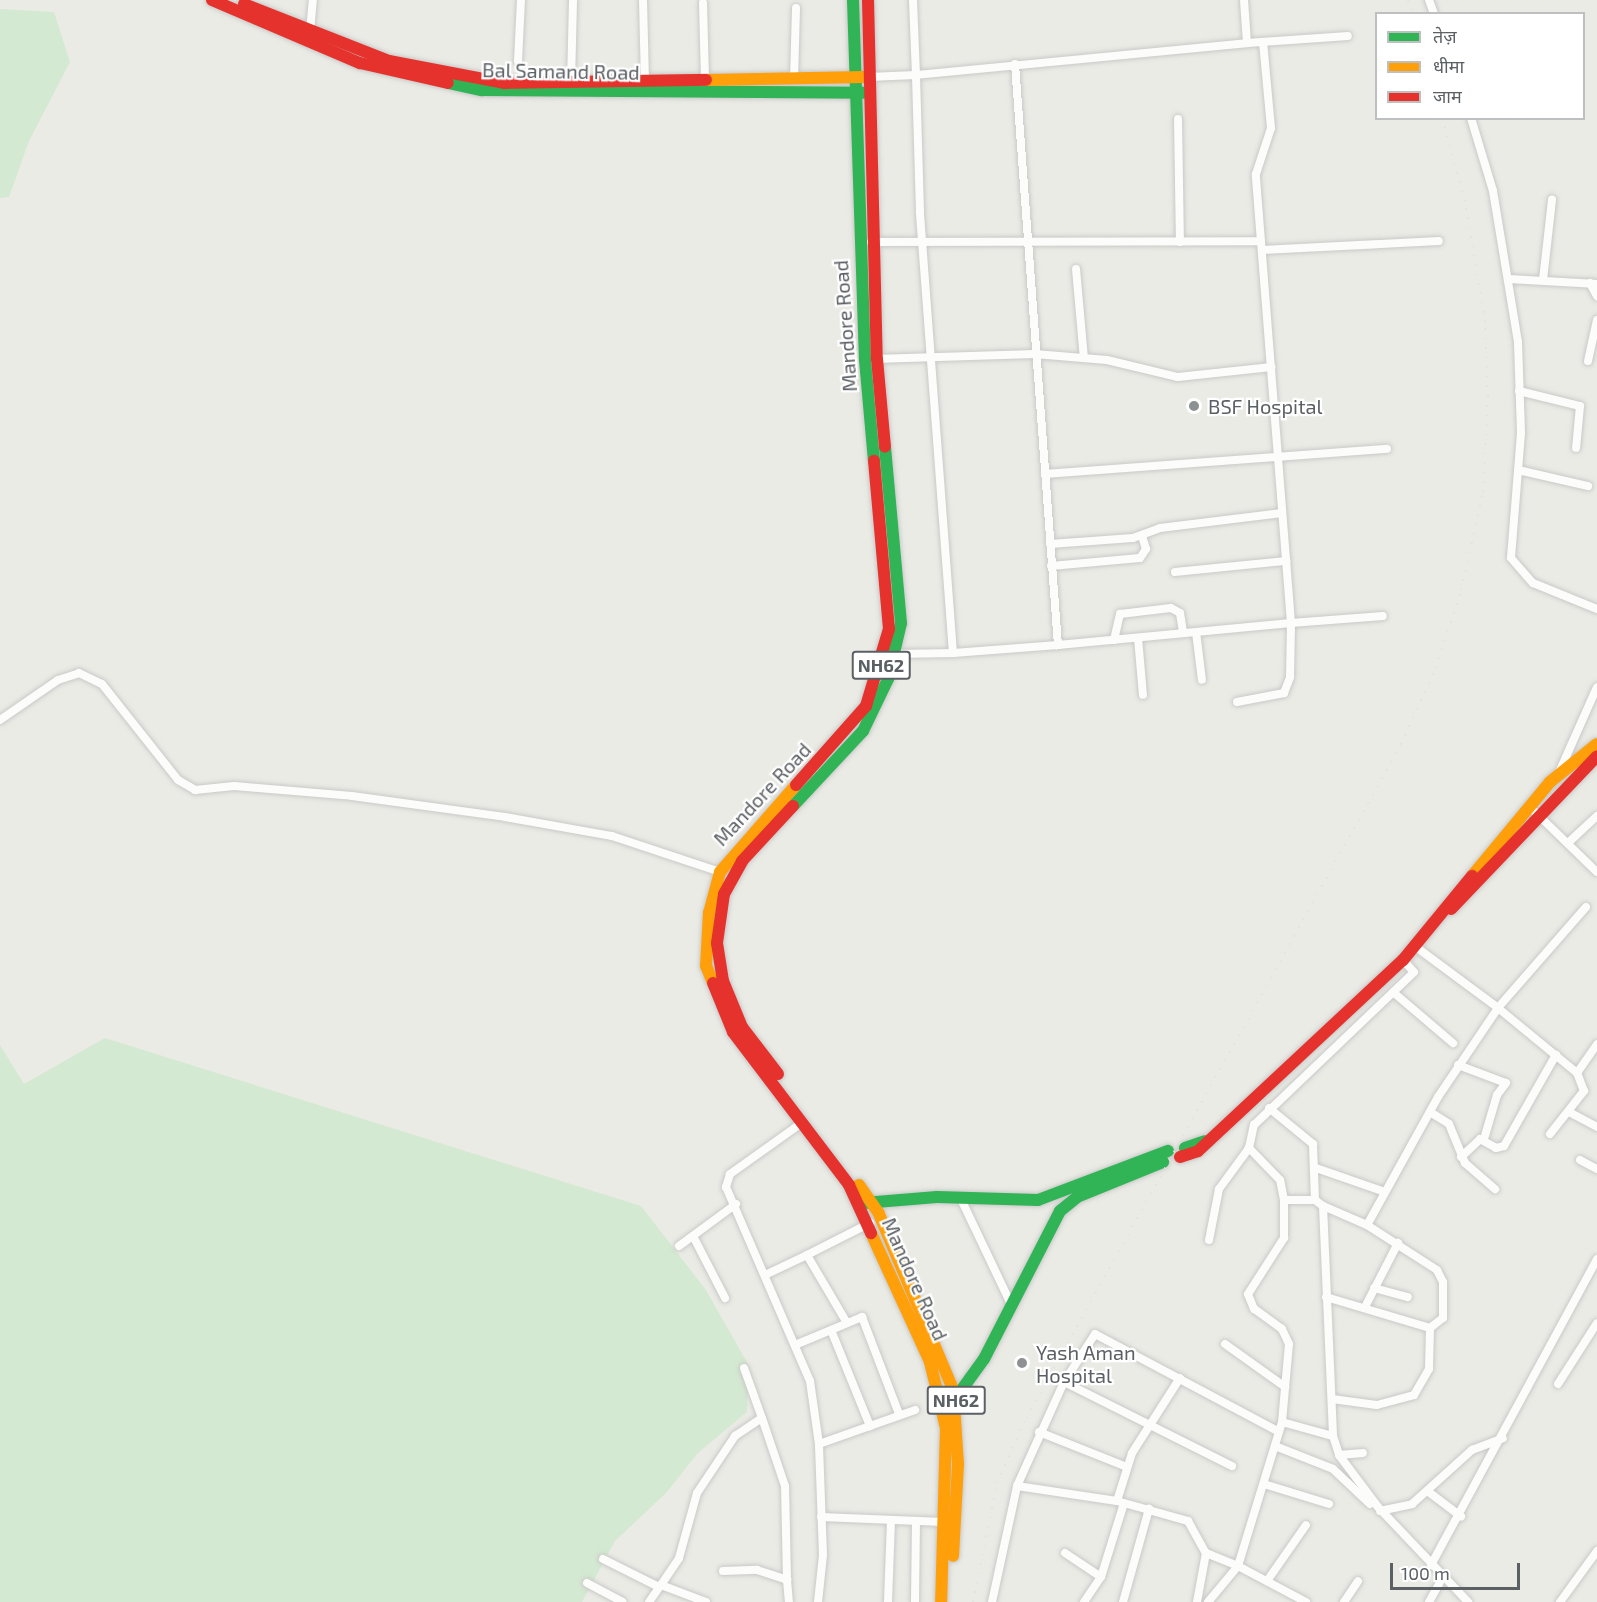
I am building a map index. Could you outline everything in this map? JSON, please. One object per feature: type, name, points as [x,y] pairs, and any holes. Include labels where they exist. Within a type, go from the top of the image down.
[{"type":"main road","name":"Bal Samand Road","points":[[212,0],[336,53],[413,78],[504,92],[645,88],[705,82],[868,77]]},
{"type":"main road","name":"Bal Samand Road","points":[[234,0],[310,32],[433,71],[504,83],[571,83],[645,88],[868,93]]},
{"type":"main road","name":"Mandore Road","points":[[853,0],[852,93],[859,243],[898,573],[896,654],[863,731],[731,876],[717,944],[723,981],[742,1027],[865,1202],[956,1399],[951,1602]]},
{"type":"main road","name":"Mandore Road","points":[[865,1202],[733,1032],[712,984],[705,944],[720,872],[850,729],[866,706],[880,668],[889,629],[888,579],[871,359],[872,242],[868,0]]},
{"type":"main road","points":[[1534,812],[1562,788],[1574,768],[1597,744]]},
{"type":"main road","points":[[1182,1153],[1206,1140],[1403,960],[1450,909],[1467,898],[1534,812],[1557,775],[1597,756]]},
{"type":"main road","points":[[865,1202],[960,1197],[1044,1199],[1165,1156],[1065,1206],[1011,1304],[984,1359],[956,1399]]},
{"type":"main road","name":"Mandore Road","points":[[875,1221],[940,1392],[945,1428],[941,1602]]},
{"type":"street","points":[[310,32],[313,0]]},
{"type":"street","points":[[518,61],[520,0]]},
{"type":"street","points":[[571,83],[573,0]]},
{"type":"street","points":[[643,0],[645,88]]},
{"type":"street","points":[[913,0],[922,241],[953,653]]},
{"type":"street","points":[[1244,0],[1247,43]]},
{"type":"street","points":[[703,3],[705,82]]},
{"type":"street","points":[[794,80],[796,8]]},
{"type":"street","points":[[868,77],[889,78],[1014,64],[1348,36]]},
{"type":"street","points":[[1237,702],[1284,693],[1290,677],[1291,623],[1261,246],[1257,166],[1272,128],[1263,42]]},
{"type":"street","points":[[1014,64],[1058,645]]},
{"type":"street","points":[[868,93],[889,78]]},
{"type":"street","points":[[1178,119],[1180,242]]},
{"type":"street","points":[[1472,120],[1493,191],[1509,279],[1519,391],[1513,565],[1533,582],[1597,609]]},
{"type":"street","points":[[1543,280],[1552,200]]},
{"type":"street","points":[[859,243],[922,241],[1027,244],[1180,242],[1261,246],[1439,240]]},
{"type":"street","points":[[1076,269],[1084,358]]},
{"type":"street","points":[[1509,279],[1594,283],[1597,297]]},
{"type":"street","points":[[1588,361],[1597,321]]},
{"type":"street","points":[[871,359],[1035,354],[1084,358],[1178,377],[1271,367]]},
{"type":"street","points":[[1519,391],[1580,406],[1576,448]]},
{"type":"street","points":[[1045,474],[1387,448]]},
{"type":"street","points":[[1518,470],[1588,486]]},
{"type":"street","points":[[1050,544],[1142,536],[1160,528],[1282,513]]},
{"type":"street","points":[[1051,566],[1140,558],[1146,549],[1142,536]]},
{"type":"street","points":[[1175,572],[1286,561]]},
{"type":"street","points":[[1114,640],[1117,616],[1137,612],[1178,610],[1183,633]]},
{"type":"street","points":[[896,654],[953,653],[1058,645],[1383,616]]},
{"type":"street","points":[[1197,632],[1202,680]]},
{"type":"street","points":[[1138,638],[1143,695]]},
{"type":"street","points":[[0,720],[58,680],[79,673],[102,684],[178,780],[195,790],[234,786],[342,795],[505,817],[612,836],[720,872]]},
{"type":"street","points":[[1562,788],[1557,775],[1568,746],[1597,687]]},
{"type":"street","points":[[1568,746],[1574,768]]},
{"type":"street","points":[[1534,812],[1569,842],[1597,872]]},
{"type":"street","points":[[1569,842],[1597,816]]},
{"type":"street","points":[[1366,1225],[1458,1065],[1498,1008],[1586,907]]},
{"type":"street","points":[[1416,947],[1498,1008],[1577,1072],[1586,1087],[1550,1134]]},
{"type":"street","points":[[1209,1240],[1219,1189],[1249,1148],[1254,1125],[1269,1108],[1414,972],[1403,960]]},
{"type":"street","points":[[1393,992],[1453,1043]]},
{"type":"street","points":[[1577,1072],[1597,1044]]},
{"type":"street","points":[[1484,1139],[1496,1148],[1503,1146],[1556,1055]]},
{"type":"street","points":[[1458,1065],[1506,1083],[1497,1095],[1484,1139],[1461,1157]]},
{"type":"street","points":[[1269,1108],[1308,1136],[1316,1168],[1315,1200]]},
{"type":"street","points":[[1430,1112],[1449,1124],[1461,1157],[1495,1189]]},
{"type":"street","points":[[1569,1112],[1597,1127]]},
{"type":"street","points":[[803,1122],[726,1178],[810,1381],[819,1444],[821,1517],[818,1602]]},
{"type":"street","points":[[1208,1602],[1238,1566],[1282,1422],[1287,1336],[1254,1309],[1248,1294],[1284,1238],[1284,1200],[1280,1180],[1249,1148]]},
{"type":"street","points":[[1580,1160],[1597,1169]]},
{"type":"street","points":[[1316,1168],[1385,1192]]},
{"type":"street","points":[[960,1197],[1011,1304]]},
{"type":"street","points":[[1284,1200],[1315,1200],[1398,1243],[1441,1275],[1444,1312],[1430,1328],[1429,1369],[1414,1395],[1377,1405],[1332,1399]]},
{"type":"street","points":[[679,1246],[736,1204]]},
{"type":"street","points":[[1323,1206],[1333,1436],[1339,1455],[1382,1510],[1468,1602]]},
{"type":"street","points":[[765,1275],[875,1221]]},
{"type":"street","points":[[693,1236],[725,1298]]},
{"type":"street","points":[[1366,1305],[1398,1243]]},
{"type":"street","points":[[807,1255],[847,1323]]},
{"type":"street","points":[[1431,1565],[1461,1516],[1597,1259]]},
{"type":"street","points":[[1374,1288],[1408,1297]]},
{"type":"street","points":[[1326,1297],[1366,1305],[1430,1328]]},
{"type":"street","points":[[795,1345],[862,1317],[899,1414]]},
{"type":"street","points":[[1558,1384],[1597,1323]]},
{"type":"street","points":[[831,1330],[870,1426]]},
{"type":"street","points":[[993,1602],[1017,1486],[1039,1432],[1064,1382],[1095,1334],[1279,1432]]},
{"type":"street","points":[[1225,1344],[1285,1387]]},
{"type":"street","points":[[744,1368],[785,1486],[789,1602]]},
{"type":"street","points":[[1084,1602],[1101,1577],[1121,1502],[1127,1467],[1180,1378]]},
{"type":"street","points":[[1064,1382],[1232,1466]]},
{"type":"street","points":[[819,1444],[915,1410]]},
{"type":"street","points":[[649,1602],[681,1550],[697,1493],[735,1436],[762,1418]]},
{"type":"street","points":[[1282,1422],[1333,1436]]},
{"type":"street","points":[[1039,1432],[1127,1467]]},
{"type":"street","points":[[1382,1510],[1412,1504],[1430,1492],[1472,1450],[1503,1438]]},
{"type":"street","points":[[1275,1446],[1333,1469],[1382,1510]]},
{"type":"street","points":[[1339,1455],[1363,1453]]},
{"type":"street","points":[[1264,1484],[1329,1504]]},
{"type":"street","points":[[1017,1486],[1121,1502],[1188,1521],[1206,1553],[1238,1566],[1306,1602]]},
{"type":"street","points":[[1430,1492],[1461,1516]]},
{"type":"street","points":[[1123,1602],[1149,1509]]},
{"type":"street","points":[[821,1517],[944,1522]]},
{"type":"street","points":[[888,1602],[891,1520]]},
{"type":"street","points":[[915,1602],[916,1521]]},
{"type":"street","points":[[1267,1581],[1306,1525]]},
{"type":"street","points":[[1560,1602],[1597,1551]]},
{"type":"street","points":[[1197,1602],[1206,1553]]},
{"type":"street","points":[[1065,1554],[1101,1577]]},
{"type":"street","points":[[603,1559],[685,1599],[706,1602]]},
{"type":"street","points":[[723,1571],[757,1570],[787,1580]]},
{"type":"street","points":[[1429,1602],[1443,1577]]},
{"type":"street","points":[[1344,1602],[1358,1581]]},
{"type":"street","points":[[587,1583],[622,1602]]},
{"type":"green space","points":[[0,9],[54,12],[70,62],[29,141],[9,197],[0,198]]},
{"type":"green space","points":[[105,1038],[641,1206],[706,1290],[748,1364],[747,1412],[698,1453],[666,1493],[615,1541],[582,1602],[0,1602],[0,1045],[24,1084]]},
{"type":"railway","points":[[1408,0],[1412,12]]},
{"type":"railway","points":[[973,1602],[997,1483],[1026,1418],[1401,744],[1436,668],[1461,590],[1483,492],[1488,396],[1485,322],[1465,201],[1443,120]]},
{"type":"traffic: fast","points":[[853,0],[865,360],[874,461]]},
{"type":"traffic: fast","points":[[448,83],[482,90],[864,93]]},
{"type":"traffic: fast","points":[[793,806],[863,731],[888,679],[901,623],[885,447]]},
{"type":"traffic: fast","points":[[1185,1148],[1205,1141]]},
{"type":"traffic: fast","points":[[864,1203],[937,1197],[1038,1200],[1168,1151]]},
{"type":"traffic: fast","points":[[955,1399],[984,1359],[1060,1211],[1077,1197],[1163,1162]]},
{"type":"traffic: slow","points":[[706,80],[864,77]]},
{"type":"traffic: slow","points":[[1472,876],[1550,782],[1597,744]]},
{"type":"traffic: slow","points":[[713,983],[706,966],[709,913],[720,872],[796,785]]},
{"type":"traffic: slow","points":[[859,1185],[879,1214],[953,1389],[958,1464],[953,1556]]},
{"type":"traffic: slow","points":[[871,1233],[930,1362],[946,1428],[941,1602]]},
{"type":"traffic: jam","points":[[212,0],[360,63],[448,83]]},
{"type":"traffic: jam","points":[[868,0],[877,359],[885,447]]},
{"type":"traffic: jam","points":[[244,4],[389,61],[504,83],[706,80]]},
{"type":"traffic: jam","points":[[796,785],[866,706],[889,629],[874,461]]},
{"type":"traffic: jam","points":[[1451,909],[1597,756]]},
{"type":"traffic: jam","points":[[778,1074],[742,1027],[723,981],[717,943],[724,894],[742,861],[793,806]]},
{"type":"traffic: jam","points":[[1180,1157],[1198,1151],[1403,960],[1472,876]]},
{"type":"traffic: jam","points":[[713,983],[733,1032],[849,1185],[871,1233]]},
{"type":"place","name":"BSF Hospital","points":[[1194,406]]},
{"type":"place","name":"Yash Aman Hospital","points":[[1022,1363]]}]
